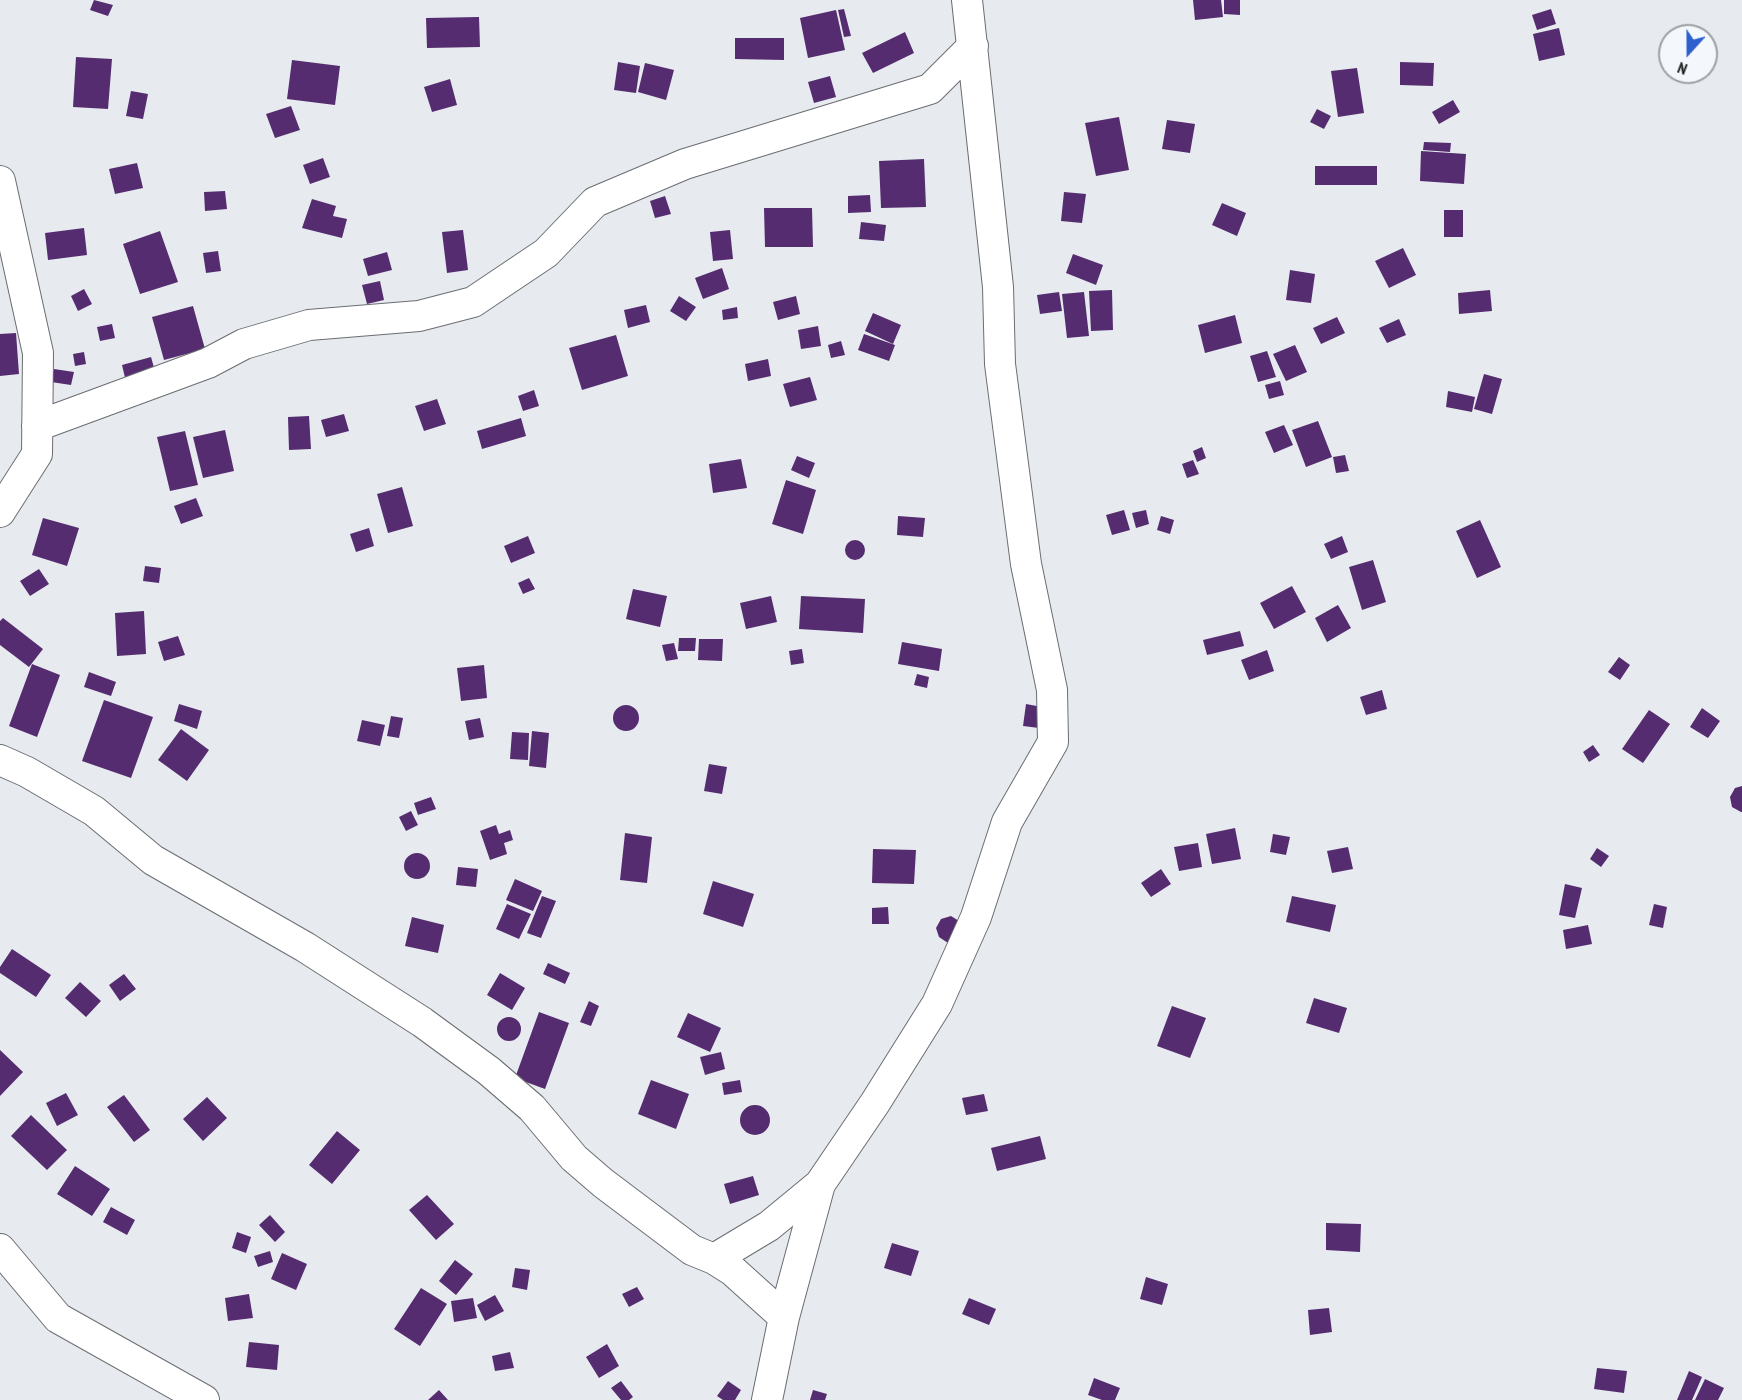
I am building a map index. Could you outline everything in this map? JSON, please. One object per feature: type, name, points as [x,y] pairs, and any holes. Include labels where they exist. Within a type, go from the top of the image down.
[{"type":"street","points":[[714,1259],[769,1226],[820,1184],[875,1104],[937,1004],[976,916],[1007,822],[1053,742],[1052,690],[1026,564],[1000,364],[998,287],[967,0]]},
{"type":"street","points":[[37,426],[208,363],[244,344],[309,325],[419,316],[473,302],[546,254],[595,202],[685,164],[930,89],[973,46]]},
{"type":"street","points":[[0,181],[38,353],[37,454],[0,512]]},
{"type":"street","points":[[0,760],[27,772],[94,811],[153,860],[305,947],[422,1022],[489,1071],[532,1108],[574,1158],[603,1183],[692,1250],[714,1259],[733,1271],[784,1317]]},
{"type":"street","points":[[767,1400],[784,1317],[820,1184]]},
{"type":"street","points":[[0,1249],[58,1318],[204,1400]]},
{"type":"building","points":[[94,0],[113,5],[108,16],[90,10]]},
{"type":"building","points":[[1193,0],[1221,0],[1223,17],[1195,20]]},
{"type":"building","points":[[1224,0],[1240,0],[1240,15],[1224,14]]},
{"type":"building","points":[[844,9],[851,36],[844,37],[838,10]]},
{"type":"building","points":[[1551,9],[1556,24],[1537,30],[1532,15]]},
{"type":"building","points":[[836,10],[845,50],[808,58],[800,18]]},
{"type":"building","points":[[479,17],[480,47],[427,48],[426,18]]},
{"type":"building","points":[[1559,28],[1565,55],[1539,61],[1533,34]]},
{"type":"building","points":[[905,32],[914,53],[873,73],[862,53]]},
{"type":"building","points":[[735,38],[784,38],[784,60],[735,59]]},
{"type":"building","points":[[76,57],[112,59],[108,109],[73,107]]},
{"type":"building","points":[[292,60],[340,66],[335,105],[287,99]]},
{"type":"building","points":[[618,62],[640,66],[636,93],[614,90]]},
{"type":"building","points":[[1400,62],[1434,63],[1433,86],[1400,85]]},
{"type":"building","points":[[645,63],[674,70],[666,100],[638,92]]},
{"type":"building","points":[[1357,68],[1364,113],[1338,117],[1331,71]]},
{"type":"building","points":[[830,76],[836,97],[814,103],[808,82]]},
{"type":"building","points":[[450,79],[457,105],[432,112],[424,87]]},
{"type":"building","points":[[131,91],[148,94],[143,119],[126,116]]},
{"type":"building","points":[[1453,100],[1460,112],[1439,124],[1432,112]]},
{"type":"building","points":[[291,106],[300,130],[275,138],[266,114]]},
{"type":"building","points":[[1317,109],[1331,116],[1324,129],[1310,122]]},
{"type":"building","points":[[1119,117],[1129,170],[1096,176],[1085,123]]},
{"type":"building","points":[[1167,120],[1195,124],[1190,153],[1162,149]]},
{"type":"building","points":[[1424,142],[1451,143],[1450,152],[1423,150]]},
{"type":"building","points":[[1421,151],[1466,154],[1464,184],[1420,181]]},
{"type":"building","points":[[323,158],[330,177],[310,184],[303,165]]},
{"type":"building","points":[[924,159],[926,207],[881,208],[879,161]]},
{"type":"building","points":[[137,163],[143,188],[115,194],[109,169]]},
{"type":"building","points":[[1315,166],[1377,166],[1377,185],[1315,185]]},
{"type":"building","points":[[225,191],[227,209],[205,211],[204,192]]},
{"type":"building","points":[[1064,192],[1086,194],[1082,223],[1061,221]]},
{"type":"building","points":[[870,195],[871,212],[848,213],[848,196]]},
{"type":"building","points":[[665,196],[671,214],[655,218],[650,201]]},
{"type":"building","points":[[312,199],[336,206],[333,216],[347,219],[342,238],[302,228]]},
{"type":"building","points":[[1222,203],[1246,213],[1237,236],[1212,225]]},
{"type":"building","points":[[764,208],[812,208],[813,247],[765,247]]},
{"type":"building","points":[[1444,210],[1463,210],[1463,237],[1444,237]]},
{"type":"building","points":[[861,222],[886,225],[884,241],[859,239]]},
{"type":"building","points":[[84,228],[87,255],[48,260],[45,233]]},
{"type":"building","points":[[463,230],[468,270],[447,273],[442,232]]},
{"type":"building","points":[[730,230],[733,259],[713,261],[710,232]]},
{"type":"building","points":[[160,231],[178,282],[140,294],[123,244]]},
{"type":"building","points":[[1403,248],[1416,275],[1389,288],[1375,261]]},
{"type":"building","points":[[218,251],[221,271],[206,273],[203,253]]},
{"type":"building","points":[[387,252],[392,270],[368,276],[363,259]]},
{"type":"building","points":[[1073,254],[1103,265],[1096,285],[1066,273]]},
{"type":"building","points":[[722,268],[729,289],[703,299],[695,278]]},
{"type":"building","points":[[1290,270],[1315,274],[1311,303],[1286,300]]},
{"type":"building","points":[[380,281],[384,300],[367,304],[362,285]]},
{"type":"building","points":[[84,289],[92,304],[78,311],[71,296]]},
{"type":"building","points":[[1112,290],[1113,330],[1091,331],[1089,291]]},
{"type":"building","points":[[1490,290],[1492,311],[1459,314],[1458,293]]},
{"type":"building","points":[[1059,292],[1062,311],[1040,314],[1037,295]]},
{"type":"building","points":[[1084,292],[1089,336],[1067,338],[1062,294]]},
{"type":"building","points":[[679,296],[696,307],[686,321],[670,311]]},
{"type":"building","points":[[796,296],[800,314],[778,320],[773,302]]},
{"type":"building","points":[[646,305],[650,322],[628,328],[624,310]]},
{"type":"building","points":[[193,306],[205,349],[164,360],[152,317]]},
{"type":"building","points":[[737,307],[738,318],[723,320],[722,310]]},
{"type":"building","points":[[873,313],[901,325],[893,344],[865,331]]},
{"type":"building","points":[[1235,315],[1242,343],[1205,353],[1198,325]]},
{"type":"building","points":[[1337,317],[1345,333],[1321,344],[1313,328]]},
{"type":"building","points":[[1399,319],[1406,335],[1387,343],[1379,328]]},
{"type":"building","points":[[112,324],[115,338],[100,341],[97,327]]},
{"type":"building","points":[[818,326],[821,346],[801,349],[798,330]]},
{"type":"building","points":[[16,333],[19,374],[0,376],[0,334]]},
{"type":"building","points":[[864,334],[895,345],[889,361],[858,350]]},
{"type":"building","points":[[616,335],[628,376],[582,390],[569,348]]},
{"type":"building","points":[[841,341],[845,355],[831,358],[828,345]]},
{"type":"building","points":[[1295,345],[1307,372],[1286,381],[1273,354]]},
{"type":"building","points":[[1267,351],[1276,377],[1258,382],[1250,356]]},
{"type":"building","points":[[84,352],[86,364],[75,366],[73,354]]},
{"type":"building","points":[[151,357],[157,378],[127,386],[122,365]]},
{"type":"building","points":[[768,359],[771,376],[748,381],[745,364]]},
{"type":"building","points":[[54,369],[74,372],[71,385],[51,382]]},
{"type":"building","points":[[1484,374],[1502,379],[1492,414],[1474,409]]},
{"type":"building","points":[[810,377],[817,400],[790,407],[783,384]]},
{"type":"building","points":[[1280,381],[1284,395],[1269,399],[1265,385]]},
{"type":"building","points":[[534,390],[539,406],[523,411],[518,396]]},
{"type":"building","points":[[1448,391],[1475,397],[1472,412],[1446,407]]},
{"type":"building","points":[[437,399],[446,424],[424,431],[415,406]]},
{"type":"building","points":[[344,414],[349,431],[326,437],[321,420]]},
{"type":"building","points":[[309,416],[311,449],[289,450],[288,417]]},
{"type":"building","points":[[521,418],[526,436],[482,449],[477,431]]},
{"type":"building","points":[[1318,421],[1332,457],[1306,467],[1292,430]]},
{"type":"building","points":[[1284,425],[1293,445],[1274,453],[1265,432]]},
{"type":"building","points":[[225,430],[234,471],[203,478],[193,437]]},
{"type":"building","points":[[185,431],[198,485],[170,491],[157,437]]},
{"type":"building","points":[[1202,447],[1206,458],[1197,462],[1193,451]]},
{"type":"building","points":[[1345,455],[1349,471],[1336,473],[1333,457]]},
{"type":"building","points":[[797,456],[815,463],[809,478],[791,470]]},
{"type":"building","points":[[741,459],[747,488],[713,493],[709,464]]},
{"type":"building","points":[[1193,460],[1199,474],[1187,478],[1182,464]]},
{"type":"building","points":[[786,480],[816,490],[803,534],[772,524]]},
{"type":"building","points":[[402,487],[413,526],[388,533],[377,494]]},
{"type":"building","points":[[196,498],[203,516],[181,524],[174,506]]},
{"type":"building","points":[[1124,510],[1130,530],[1112,535],[1106,515]]},
{"type":"building","points":[[1146,510],[1149,524],[1136,528],[1132,513]]},
{"type":"building","points":[[898,516],[925,518],[923,537],[897,535]]},
{"type":"building","points":[[1161,516],[1174,520],[1170,534],[1157,530]]},
{"type":"building","points":[[43,518],[79,528],[67,566],[32,555]]},
{"type":"building","points":[[1480,520],[1501,567],[1477,578],[1456,531]]},
{"type":"building","points":[[369,528],[374,546],[356,552],[350,534]]},
{"type":"building","points":[[528,536],[535,553],[511,563],[504,546]]},
{"type":"building","points":[[1342,536],[1348,552],[1331,559],[1324,544]]},
{"type":"building","points":[[855,540],[862,543],[865,550],[862,557],[855,560],[848,557],[845,550],[848,543]]},
{"type":"building","points":[[1373,560],[1386,602],[1362,610],[1349,567]]},
{"type":"building","points":[[145,566],[161,568],[159,583],[143,581]]},
{"type":"building","points":[[39,569],[49,584],[30,596],[20,581]]},
{"type":"building","points":[[529,578],[535,589],[523,594],[518,583]]},
{"type":"building","points":[[1292,586],[1306,612],[1274,629],[1260,603]]},
{"type":"building","points":[[633,589],[667,596],[660,627],[626,619]]},
{"type":"building","points":[[771,596],[777,622],[746,629],[740,603]]},
{"type":"building","points":[[801,596],[865,599],[863,633],[799,629]]},
{"type":"building","points":[[1338,605],[1351,628],[1327,642],[1315,618]]},
{"type":"building","points":[[144,611],[146,654],[117,656],[115,613]]},
{"type":"building","points":[[3,618],[43,649],[29,667],[0,645],[0,621]]},
{"type":"building","points":[[1240,631],[1244,646],[1207,655],[1203,640]]},
{"type":"building","points":[[178,636],[185,655],[164,661],[158,642]]},
{"type":"building","points":[[679,638],[696,638],[695,651],[678,651]]},
{"type":"building","points":[[699,639],[723,639],[722,661],[698,660]]},
{"type":"building","points":[[902,642],[942,649],[939,671],[898,664]]},
{"type":"building","points":[[674,643],[678,659],[666,661],[662,645]]},
{"type":"building","points":[[802,649],[804,663],[791,665],[789,651]]},
{"type":"building","points":[[1267,650],[1274,671],[1249,680],[1241,660]]},
{"type":"building","points":[[1619,657],[1630,665],[1620,680],[1608,672]]},
{"type":"building","points":[[32,664],[60,675],[37,737],[9,726]]},
{"type":"building","points":[[484,665],[487,698],[461,701],[457,668]]},
{"type":"building","points":[[89,672],[116,682],[111,696],[84,687]]},
{"type":"building","points":[[917,674],[929,677],[927,688],[914,685]]},
{"type":"building","points":[[1382,690],[1387,709],[1366,715],[1360,697]]},
{"type":"building","points":[[104,700],[153,717],[131,778],[82,761]]},
{"type":"building","points":[[179,704],[202,711],[197,729],[174,721]]},
{"type":"building","points":[[1026,704],[1042,707],[1039,728],[1023,726]]},
{"type":"building","points":[[626,705],[635,709],[639,718],[635,727],[626,731],[617,727],[613,718],[617,709]]},
{"type":"building","points":[[1702,708],[1720,721],[1708,738],[1690,727]]},
{"type":"building","points":[[1649,710],[1670,724],[1643,763],[1622,749]]},
{"type":"building","points":[[391,716],[403,718],[399,738],[387,736]]},
{"type":"building","points":[[480,718],[484,737],[469,740],[465,721]]},
{"type":"building","points":[[362,720],[385,725],[380,746],[357,741]]},
{"type":"building","points":[[181,729],[209,750],[187,781],[158,760]]},
{"type":"building","points":[[532,731],[549,733],[546,768],[529,766]]},
{"type":"building","points":[[512,732],[529,733],[528,760],[510,759]]},
{"type":"building","points":[[1593,745],[1600,755],[1589,762],[1583,752]]},
{"type":"building","points":[[709,764],[727,767],[722,794],[704,791]]},
{"type":"building","points":[[1742,786],[1741,812],[1732,807],[1730,797],[1735,788]]},
{"type":"building","points":[[431,797],[436,809],[418,815],[414,803]]},
{"type":"building","points":[[411,811],[418,825],[406,831],[399,817]]},
{"type":"building","points":[[496,825],[499,834],[510,830],[513,840],[504,843],[507,854],[490,860],[480,831]]},
{"type":"building","points":[[1235,828],[1241,859],[1212,864],[1206,834]]},
{"type":"building","points":[[625,833],[652,837],[647,883],[620,880]]},
{"type":"building","points":[[1273,834],[1290,837],[1286,855],[1270,852]]},
{"type":"building","points":[[1198,843],[1202,867],[1179,871],[1174,847]]},
{"type":"building","points":[[1348,847],[1353,869],[1332,873],[1327,851]]},
{"type":"building","points":[[1597,848],[1609,856],[1601,867],[1590,859]]},
{"type":"building","points":[[873,849],[916,850],[914,884],[872,883]]},
{"type":"building","points":[[417,853],[426,857],[430,866],[426,875],[417,879],[408,875],[404,866],[408,857]]},
{"type":"building","points":[[458,867],[478,869],[476,887],[456,885]]},
{"type":"building","points":[[1161,869],[1171,884],[1151,897],[1141,883]]},
{"type":"building","points":[[515,879],[542,891],[533,911],[506,900]]},
{"type":"building","points":[[713,881],[754,894],[743,927],[703,914]]},
{"type":"building","points":[[1565,884],[1582,888],[1575,918],[1559,915]]},
{"type":"building","points":[[542,896],[556,901],[541,938],[527,933]]},
{"type":"building","points":[[1292,896],[1336,905],[1330,932],[1286,922]]},
{"type":"building","points":[[507,904],[531,914],[519,939],[496,929]]},
{"type":"building","points":[[1654,904],[1667,907],[1663,928],[1649,925]]},
{"type":"building","points":[[888,907],[889,924],[872,924],[872,908]]},
{"type":"building","points":[[951,916],[959,921],[948,943],[939,937],[936,928],[941,919]]},
{"type":"building","points":[[412,917],[444,925],[438,953],[405,946]]},
{"type":"building","points":[[1588,925],[1592,944],[1566,949],[1563,930]]},
{"type":"building","points":[[12,949],[51,975],[36,997],[0,973],[0,967]]},
{"type":"building","points":[[548,963],[570,973],[565,984],[543,974]]},
{"type":"building","points":[[500,973],[525,988],[512,1010],[487,995]]},
{"type":"building","points":[[124,974],[136,989],[120,1001],[109,985]]},
{"type":"building","points":[[80,982],[101,1001],[86,1017],[65,998]]},
{"type":"building","points":[[1314,998],[1347,1008],[1339,1033],[1306,1023]]},
{"type":"building","points":[[589,1001],[599,1006],[591,1026],[580,1022]]},
{"type":"building","points":[[1172,1006],[1206,1018],[1190,1058],[1157,1046]]},
{"type":"building","points":[[539,1012],[569,1023],[545,1089],[515,1078]]},
{"type":"building","points":[[688,1013],[721,1028],[710,1052],[677,1037]]},
{"type":"building","points":[[509,1017],[517,1021],[521,1029],[517,1037],[509,1041],[501,1037],[497,1029],[501,1021]]},
{"type":"building","points":[[0,1050],[23,1072],[0,1096]]},
{"type":"building","points":[[721,1052],[725,1069],[705,1075],[700,1057]]},
{"type":"building","points":[[651,1080],[689,1094],[676,1129],[638,1114]]},
{"type":"building","points":[[740,1080],[742,1092],[724,1095],[722,1083]]},
{"type":"building","points":[[66,1093],[78,1115],[57,1126],[46,1103]]},
{"type":"building","points":[[984,1094],[988,1111],[966,1115],[962,1098]]},
{"type":"building","points":[[124,1095],[150,1130],[134,1142],[107,1107]]},
{"type":"building","points":[[207,1097],[227,1118],[203,1141],[183,1119]]},
{"type":"building","points":[[755,1105],[766,1109],[770,1120],[766,1131],[755,1135],[744,1131],[740,1120],[744,1109]]},
{"type":"building","points":[[31,1115],[67,1150],[47,1170],[11,1136]]},
{"type":"building","points":[[337,1131],[360,1150],[332,1184],[309,1165]]},
{"type":"building","points":[[1040,1136],[1046,1159],[997,1171],[991,1148]]},
{"type":"building","points":[[75,1166],[110,1189],[92,1216],[57,1194]]},
{"type":"building","points":[[753,1176],[759,1195],[730,1204],[724,1184]]},
{"type":"building","points":[[427,1195],[454,1224],[436,1240],[409,1210]]},
{"type":"building","points":[[111,1207],[135,1220],[127,1235],[103,1222]]},
{"type":"building","points":[[270,1215],[285,1232],[275,1242],[259,1225]]},
{"type":"building","points":[[1326,1223],[1361,1224],[1360,1252],[1326,1250]]},
{"type":"building","points":[[237,1232],[251,1237],[246,1253],[232,1248]]},
{"type":"building","points":[[892,1243],[919,1251],[911,1276],[884,1268]]},
{"type":"building","points":[[270,1251],[273,1262],[258,1267],[254,1256]]},
{"type":"building","points":[[282,1253],[307,1264],[296,1290],[271,1279]]},
{"type":"building","points":[[455,1260],[473,1274],[456,1295],[439,1281]]},
{"type":"building","points":[[515,1268],[530,1270],[527,1290],[512,1287]]},
{"type":"building","points":[[1146,1277],[1168,1284],[1162,1305],[1140,1299]]},
{"type":"building","points":[[637,1287],[644,1299],[629,1307],[622,1294]]},
{"type":"building","points":[[421,1288],[447,1304],[420,1346],[394,1329]]},
{"type":"building","points":[[249,1294],[253,1318],[228,1321],[225,1298]]},
{"type":"building","points":[[495,1295],[504,1311],[485,1321],[477,1305]]},
{"type":"building","points":[[473,1298],[477,1318],[454,1322],[451,1301]]},
{"type":"building","points":[[969,1298],[996,1309],[989,1325],[962,1314]]},
{"type":"building","points":[[1329,1308],[1332,1332],[1310,1335],[1308,1310]]},
{"type":"building","points":[[249,1342],[279,1345],[277,1370],[246,1367]]},
{"type":"building","points":[[607,1344],[619,1366],[599,1378],[586,1357]]},
{"type":"building","points":[[510,1352],[514,1368],[495,1371],[492,1356]]},
{"type":"building","points":[[1597,1368],[1627,1371],[1624,1393],[1594,1389]]},
{"type":"building","points":[[1689,1371],[1702,1377],[1692,1400],[1677,1400]]},
{"type":"building","points":[[1094,1378],[1120,1388],[1115,1400],[1102,1400],[1088,1395]]},
{"type":"building","points":[[1705,1379],[1724,1388],[1718,1400],[1695,1400]]},
{"type":"building","points":[[621,1381],[633,1397],[629,1400],[621,1400],[611,1388]]},
{"type":"building","points":[[728,1381],[741,1390],[735,1400],[723,1400],[717,1396]]},
{"type":"building","points":[[439,1390],[448,1400],[428,1400]]},
{"type":"building","points":[[813,1390],[827,1394],[825,1400],[810,1400]]}]
